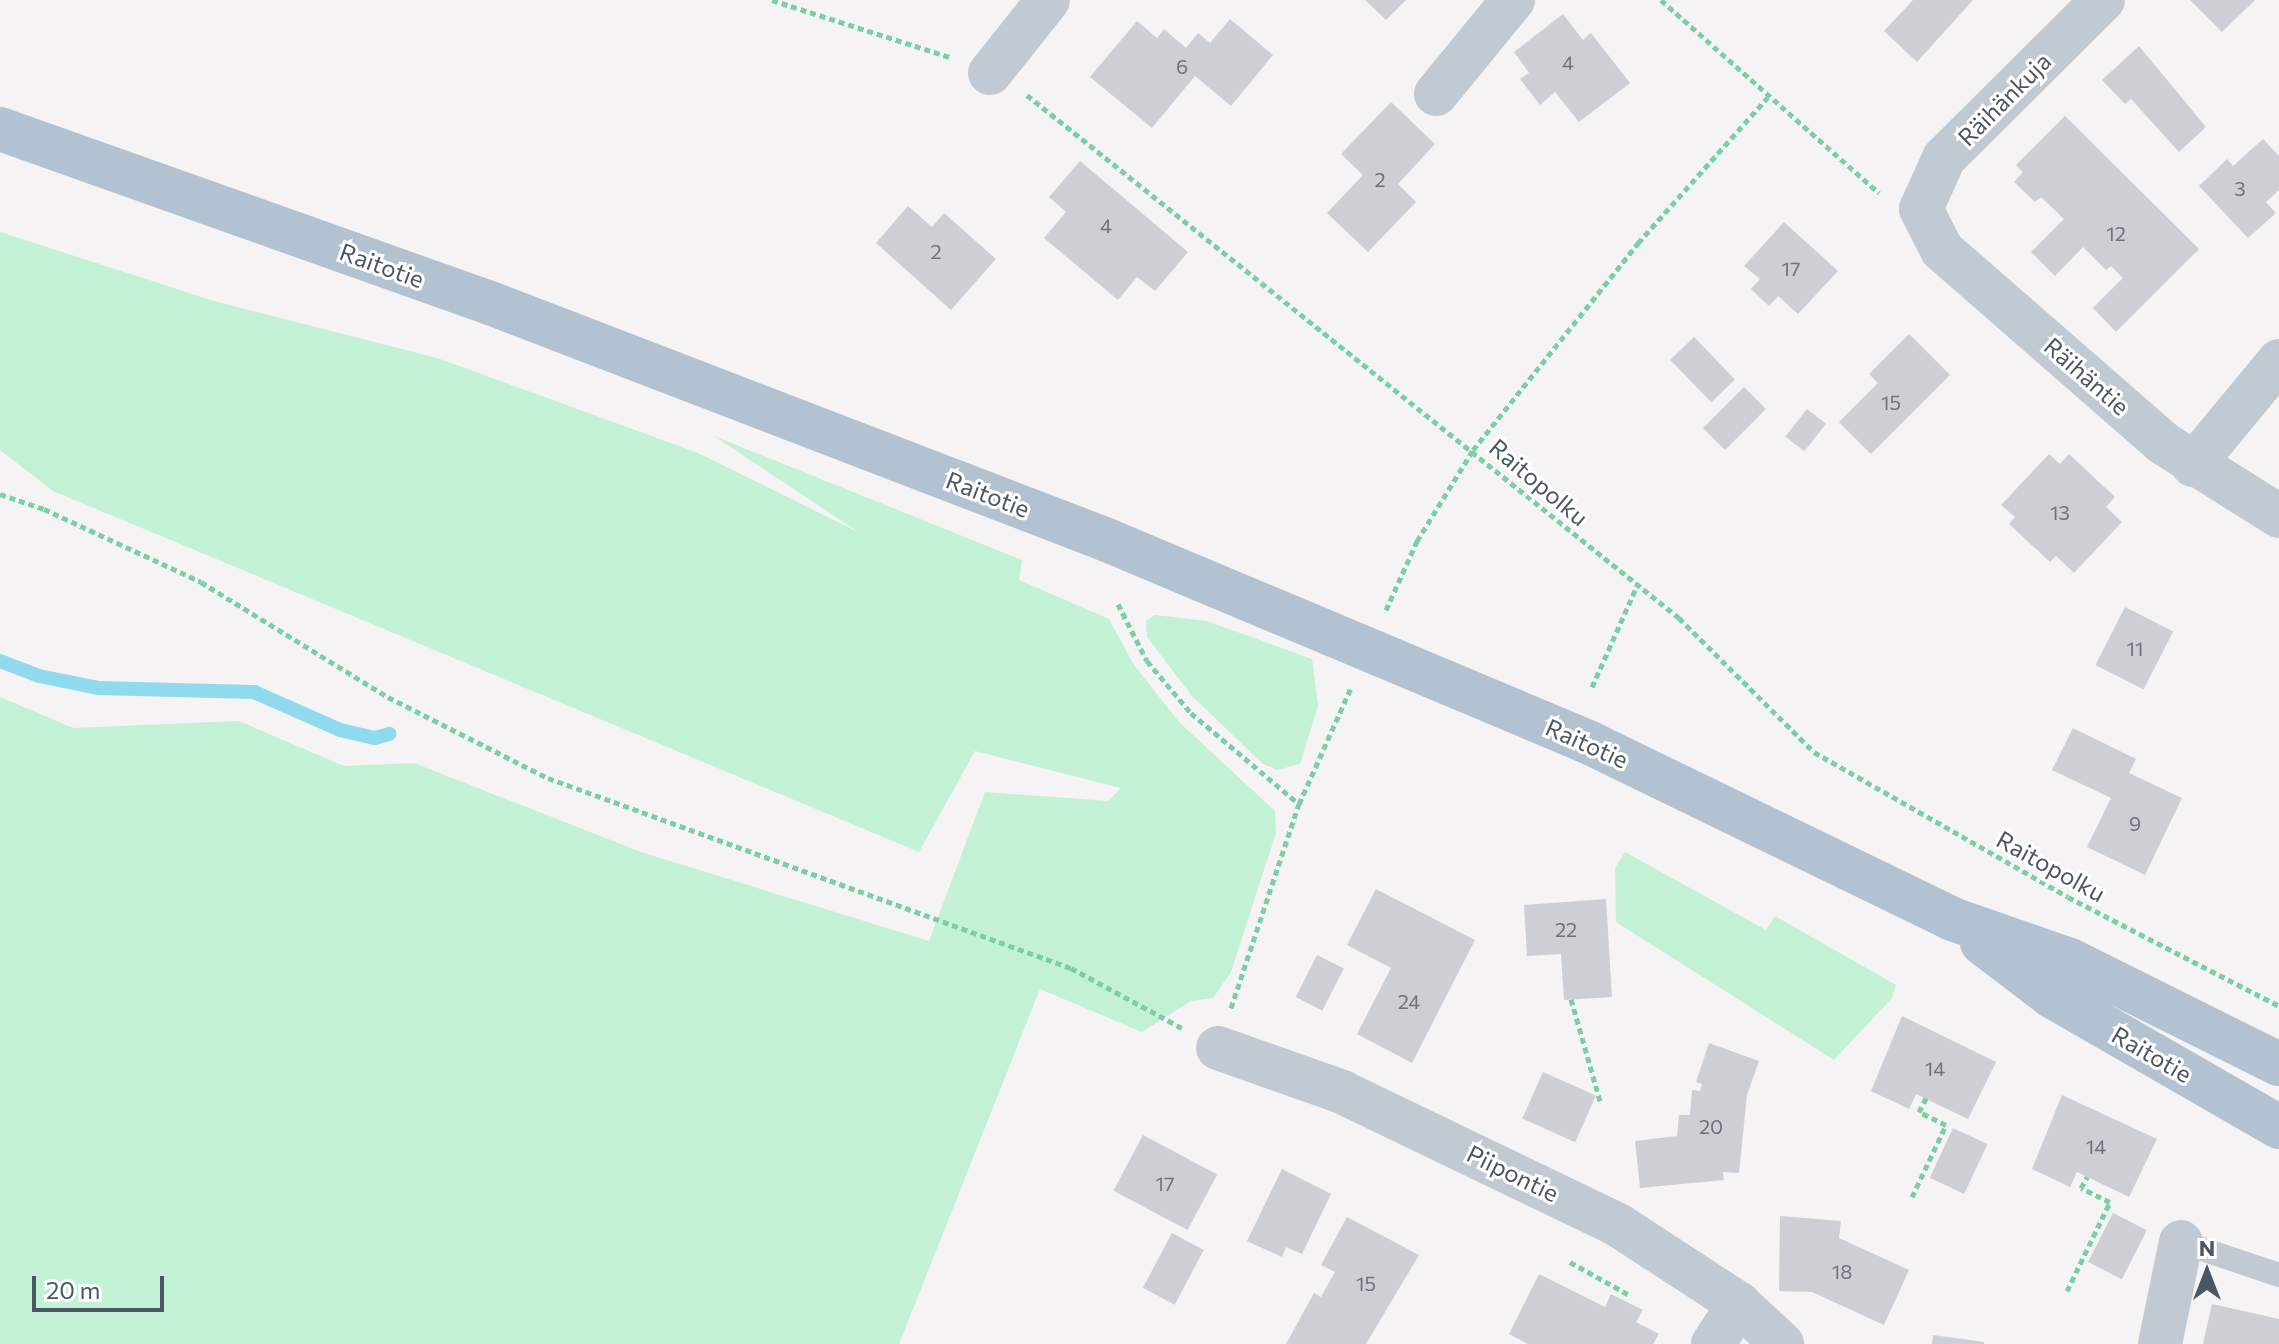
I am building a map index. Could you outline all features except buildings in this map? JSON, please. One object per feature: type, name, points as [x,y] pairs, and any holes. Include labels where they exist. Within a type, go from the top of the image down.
[{"type":"main road","name":"Raitotie","points":[[0,129],[490,303],[1107,540],[1588,742],[1952,919],[2070,960],[2279,1064]]},
{"type":"main road","name":"Raitotie","points":[[1952,919],[2053,997],[2279,1127]]},
{"type":"street","points":[[990,73],[1048,0]]},
{"type":"street","points":[[1436,94],[1513,0]]},
{"type":"street","name":"Räihänkuja","points":[[1921,209],[1944,158],[2103,0]]},
{"type":"street","name":"Räihäntie","points":[[1921,209],[1942,250],[2193,465],[2279,516]]},
{"type":"street","points":[[2193,465],[2279,361]]},
{"type":"street","name":"Piipontie","points":[[1218,1048],[1342,1092],[1583,1207],[1739,1304],[1782,1344]]},
{"type":"street","points":[[2160,1344],[2181,1242]]},
{"type":"street","points":[[1713,1344],[1739,1304]]},
{"type":"lane","points":[[2181,1242],[2279,1275]]},
{"type":"path","name":"Raitopolku","points":[[772,0],[912,41],[990,73],[1038,102],[1679,618],[1814,752],[1837,768],[2068,897],[2279,1006]]},
{"type":"path","points":[[1661,0],[1892,205],[1921,209]]},
{"type":"path","points":[[1386,612],[1417,541],[1473,450],[1638,243],[1768,97]]},
{"type":"path","points":[[0,494],[44,509],[201,582],[388,697],[548,778],[1071,968],[1218,1048],[1299,804],[1356,676]]},
{"type":"path","points":[[1592,687],[1637,586]]},
{"type":"path","points":[[1118,604],[1147,661],[1191,713],[1299,804]]},
{"type":"path","points":[[1571,999],[1600,1101]]},
{"type":"path","points":[[1912,1197],[1946,1125],[1919,1112],[1926,1098]]},
{"type":"path","points":[[2067,1291],[2110,1202],[2081,1188],[2087,1177]]},
{"type":"path","points":[[1570,1262],[1631,1296]]},
{"type":"green space","points":[[0,232],[214,301],[437,358],[698,453],[860,533],[714,436],[1022,560],[1019,580],[1109,619],[1134,665],[1179,722],[1275,811],[1276,833],[1231,972],[1213,998],[1191,1001],[1142,1032],[1040,989],[899,1344],[0,1344],[0,697],[73,728],[239,721],[344,766],[414,763],[641,852],[929,941],[985,792],[1108,801],[1121,788],[975,751],[919,852],[53,491],[0,450]]},
{"type":"green space","points":[[1155,615],[1207,621],[1312,659],[1318,706],[1300,764],[1277,770],[1263,764],[1192,696],[1147,637],[1146,621]]},
{"type":"green space","points":[[1625,852],[1766,930],[1775,916],[1896,985],[1892,998],[1834,1060],[1616,922],[1615,868]]},
{"type":"waterway","points":[[0,661],[39,676],[98,688],[254,692],[340,730],[375,738],[389,734]]}]
